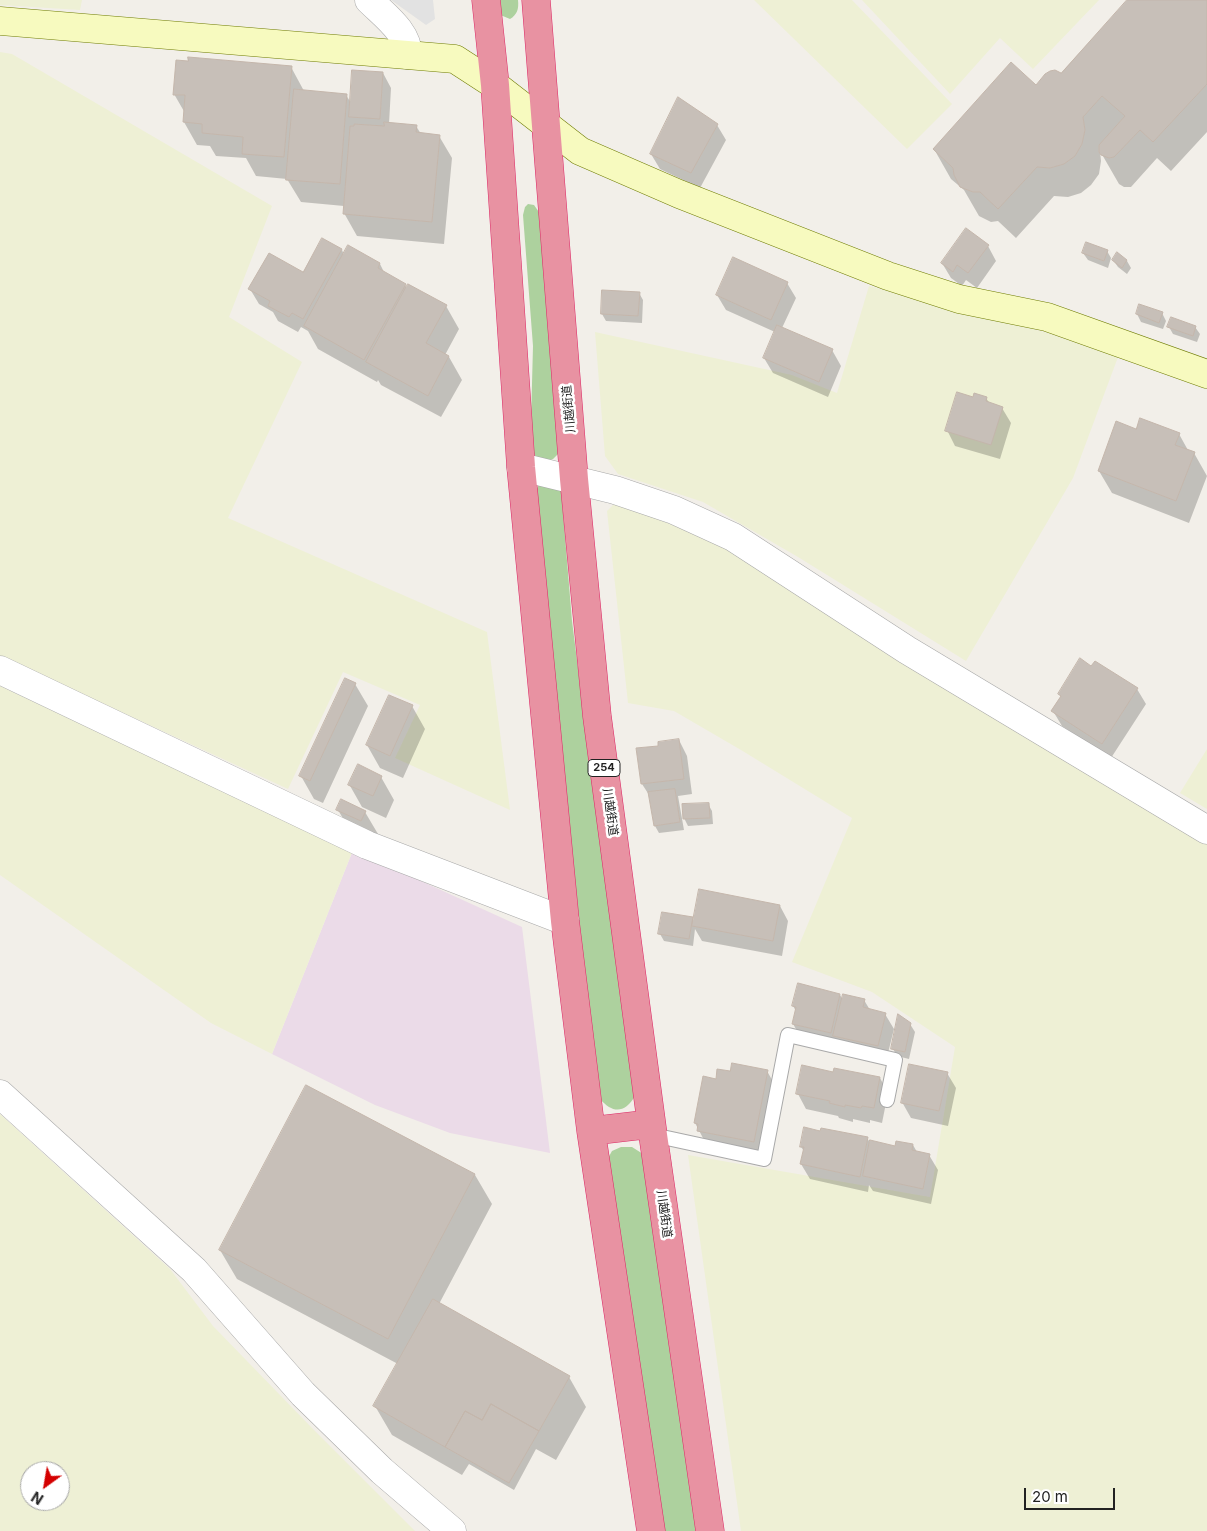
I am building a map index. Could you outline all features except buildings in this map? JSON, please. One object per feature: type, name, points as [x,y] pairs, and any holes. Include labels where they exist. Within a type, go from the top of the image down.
[{"type":"highway","points":[[486,0],[495,84],[521,466],[565,921],[591,1130],[651,1531]]},
{"type":"highway","name":"川越街道","points":[[536,0],[574,479],[597,716],[652,1130],[710,1531]]},
{"type":"highway","points":[[591,1130],[652,1130]]},
{"type":"street","points":[[369,0],[401,32],[408,47],[408,56]]},
{"type":"street","points":[[0,21],[455,59],[495,84],[580,151],[679,194],[888,276],[959,299],[1047,317],[1207,374]]},
{"type":"street","points":[[521,466],[615,490],[674,510],[733,537],[907,650],[1207,830]]},
{"type":"street","points":[[0,670],[367,845],[565,921]]},
{"type":"street","points":[[0,1094],[194,1270],[303,1394],[382,1471],[452,1531]]},
{"type":"lane","points":[[652,1130],[764,1158],[788,1035],[895,1060],[887,1100]]},
{"type":"shaded area","points":[[391,0],[433,0],[435,19],[426,25]]},
{"type":"shaded area","points":[[353,850],[522,927],[550,1153],[450,1133],[375,1105],[272,1054]]},
{"type":"green space","points":[[0,0],[82,0],[80,10],[0,5]]},
{"type":"green space","points":[[495,0],[518,0],[516,14],[510,19],[498,14]]},
{"type":"green space","points":[[754,0],[852,0],[952,104],[907,149]]},
{"type":"green space","points":[[862,0],[1099,0],[1033,69],[1000,38],[950,94]]},
{"type":"green space","points":[[0,52],[12,54],[272,206],[229,317],[302,362],[228,518],[487,632],[510,810],[395,758],[420,705],[343,672],[288,789],[0,656]]},
{"type":"green space","points":[[528,204],[534,205],[541,215],[559,453],[553,459],[545,462],[537,458],[531,451],[533,346],[523,215]]},
{"type":"green space","points":[[869,286],[1048,333],[1118,357],[1073,478],[966,661],[798,557],[703,502],[618,474],[605,456],[595,332],[792,375],[837,393]]},
{"type":"green space","points":[[545,482],[561,488],[572,621],[635,1096],[627,1106],[619,1110],[610,1107],[600,1099],[586,988],[535,494],[538,486]]},
{"type":"green space","points":[[617,501],[721,546],[771,575],[1207,844],[1207,1531],[741,1531],[688,1155],[930,1197],[955,1047],[872,992],[792,962],[852,818],[674,711],[628,703],[607,511]]},
{"type":"green space","points":[[0,686],[353,850],[272,1054],[211,1023],[0,875]]},
{"type":"green space","points":[[1207,749],[1207,809],[1180,793]]},
{"type":"green space","points":[[0,1114],[170,1269],[213,1326],[415,1531],[0,1531]]},
{"type":"green space","points":[[621,1147],[632,1147],[643,1154],[697,1531],[664,1531],[607,1160],[612,1151]]}]
